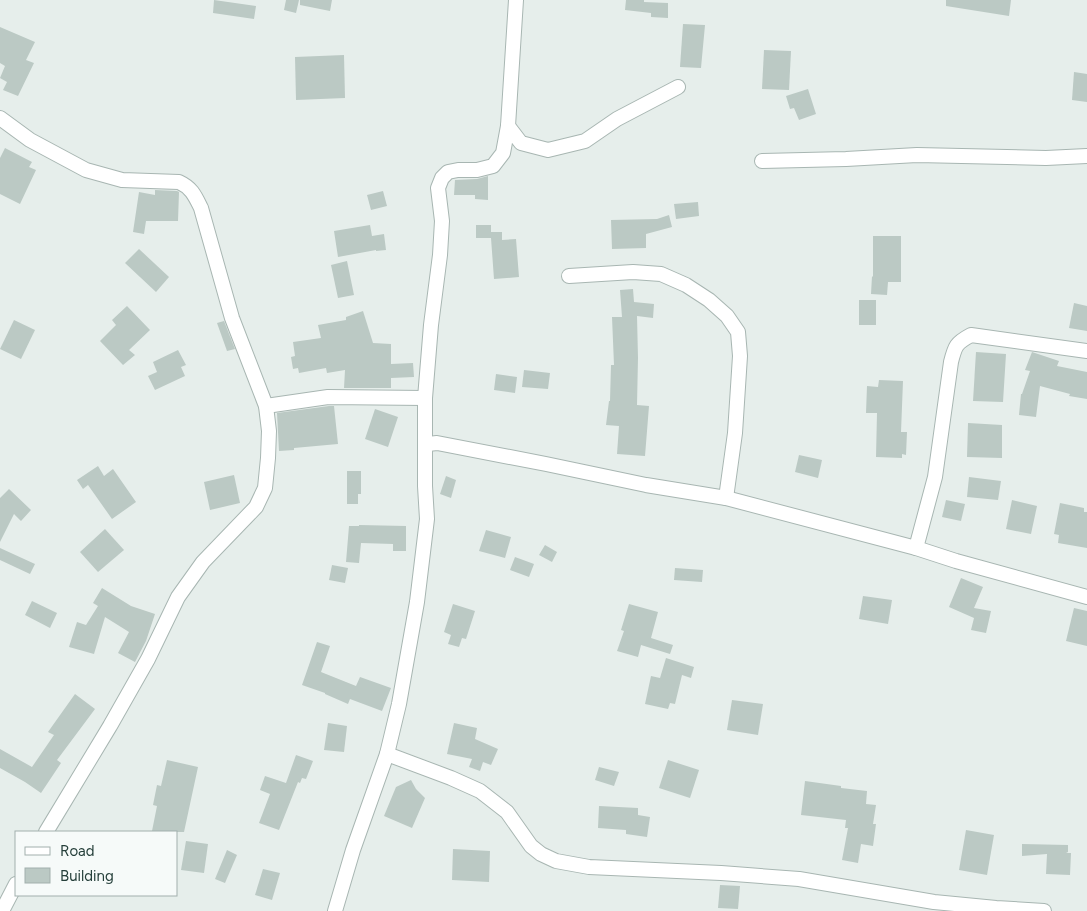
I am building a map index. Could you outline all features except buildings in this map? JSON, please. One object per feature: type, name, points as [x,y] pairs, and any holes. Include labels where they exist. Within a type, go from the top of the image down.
[{"type":"street","points":[[335,911],[353,850],[387,754],[399,704],[419,593],[427,519],[425,398],[442,221],[438,188],[442,178],[448,172],[477,170],[492,166],[503,153],[508,126],[516,0]]},
{"type":"street","points":[[508,126],[521,143],[548,150],[585,141],[617,119],[678,87]]},
{"type":"street","points":[[0,118],[30,140],[86,170],[122,180],[179,182],[187,186],[201,208],[232,318],[266,406],[269,431],[265,488],[256,507],[203,562],[178,597],[143,667],[110,726],[47,831]]},
{"type":"street","points":[[762,161],[917,155],[1046,158],[1087,156]]},
{"type":"street","points":[[569,276],[633,272],[661,274],[686,285],[709,300],[726,316],[738,332],[740,356],[735,433],[726,498]]},
{"type":"street","points":[[916,548],[935,478],[954,349],[960,341],[971,335],[1087,351]]},
{"type":"street","points":[[266,406],[328,397],[425,398]]},
{"type":"street","points":[[425,449],[428,444],[437,443],[646,485],[726,498],[916,548],[1087,597]]},
{"type":"street","points":[[387,754],[480,791],[507,812],[531,846],[541,854],[556,861],[589,867],[721,873],[799,880],[934,902],[1044,911]]},
{"type":"street","points":[[2,911],[15,886]]}]
